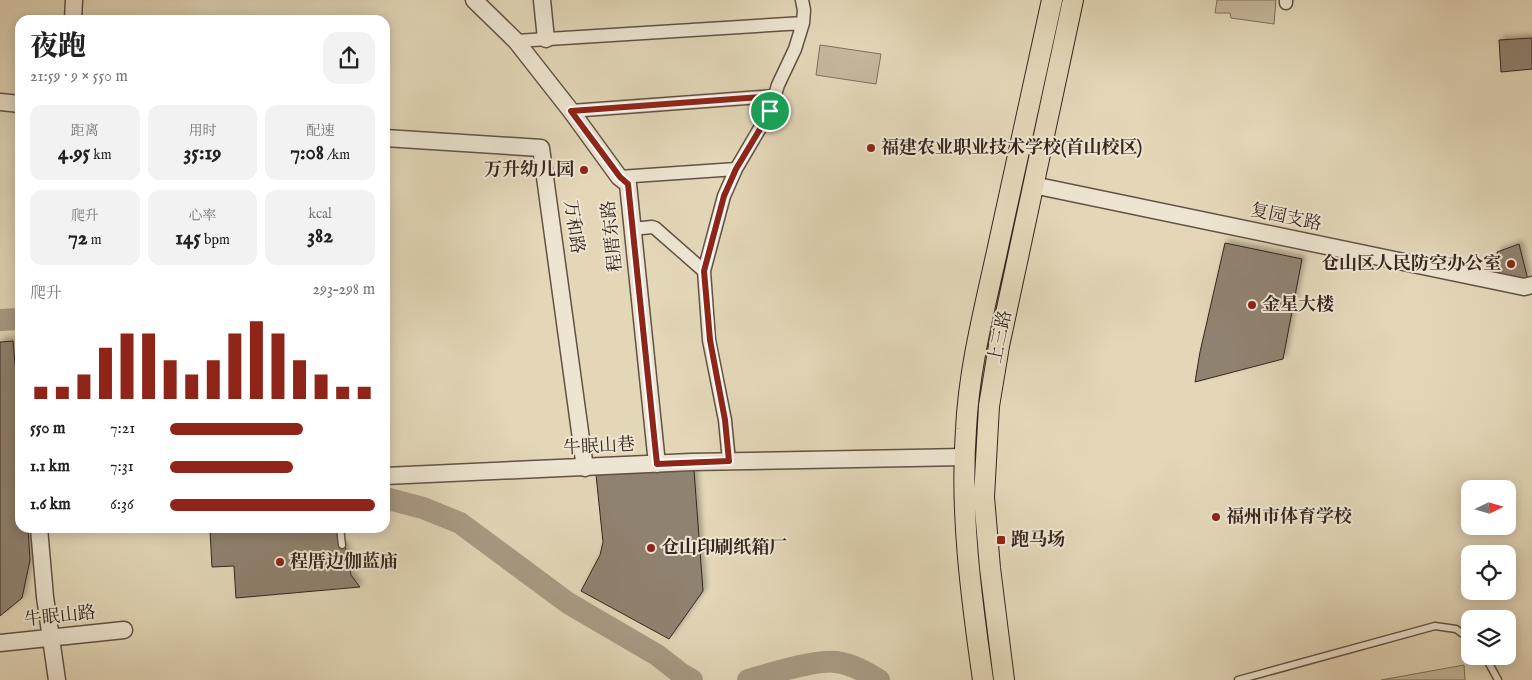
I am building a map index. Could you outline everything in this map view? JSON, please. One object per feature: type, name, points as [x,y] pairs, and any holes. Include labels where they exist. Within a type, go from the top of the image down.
[{"type":"main road","name":"上三路","points":[[983,680],[965,526],[964,457],[968,402],[978,340],[1052,0]]},
{"type":"main road","name":"上三路","points":[[1004,680],[986,532],[984,473],[988,414],[994,372],[1073,0]]},
{"type":"street","points":[[73,15],[74,0]]},
{"type":"street","name":"程厝东路","points":[[474,0],[516,41],[620,177],[628,184],[657,464]]},
{"type":"street","points":[[542,0],[546,39]]},
{"type":"street","points":[[729,461],[725,420],[710,340],[704,271],[721,203],[736,169],[769,114],[778,85],[795,49],[803,23],[804,10],[802,0]]},
{"type":"street","points":[[516,41],[803,23]]},
{"type":"street","points":[[571,111],[775,96]]},
{"type":"street","points":[[0,102],[15,104]]},
{"type":"street","name":"万和路","points":[[390,138],[541,148],[585,468]]},
{"type":"street","points":[[620,177],[736,169]]},
{"type":"street","name":"复园支路","points":[[1033,185],[1524,287],[1532,285]]},
{"type":"street","points":[[632,229],[655,228],[704,271]]},
{"type":"street","name":"牛眠山巷","points":[[390,476],[729,461],[964,457]]},
{"type":"street","points":[[39,533],[45,597],[57,680]]},
{"type":"street","name":"牛眠山路","points":[[0,643],[124,630]]},
{"type":"lane","points":[[341,533],[342,545]]},
{"type":"lane","points":[[1238,680],[1435,626],[1456,629],[1461,633]]},
{"type":"lane","points":[[1490,665],[1498,680]]},
{"type":"shaded area","points":[[1217,0],[1276,0],[1274,24],[1231,18],[1230,13],[1215,13]]},
{"type":"shaded area","points":[[820,45],[881,54],[876,84],[816,75]]},
{"type":"shaded area","points":[[1464,665],[1465,680],[1381,680]]},
{"type":"building","points":[[1532,38],[1532,69],[1501,72],[1499,40]]},
{"type":"building","name":"金星大楼","points":[[1225,243],[1302,259],[1283,359],[1195,382],[1200,352]]},
{"type":"building","name":"仓山区人民防空办公室","points":[[1519,244],[1528,280],[1500,276],[1497,252]]},
{"type":"building","points":[[13,341],[15,364],[15,533],[28,533],[30,560],[22,598],[0,616],[0,342]]},
{"type":"building","name":"仓山印刷纸箱厂","points":[[694,470],[703,591],[669,639],[581,591],[600,555],[603,542],[596,475]]},
{"type":"building","name":"程厝边伽蓝庙","points":[[210,533],[337,533],[339,546],[345,545],[351,575],[360,587],[236,598],[234,566],[212,567]]},
{"type":"waterway","points":[[0,320],[15,319]]},
{"type":"waterway","points":[[390,499],[423,508],[460,523],[568,603],[657,655],[692,680]]},
{"type":"waterway","points":[[748,680],[792,668],[827,662],[853,666],[879,680]]},
{"type":"place","name":"福建农业职业技术学校(首山校区)","points":[[871,148]]},
{"type":"place","name":"万升幼儿园","points":[[584,170]]},
{"type":"place","name":"仓山区人民防空办公室","points":[[1511,264]]},
{"type":"place","name":"金星大楼","points":[[1252,305]]},
{"type":"place","name":"福州市体育学校","points":[[1216,517]]},
{"type":"place","name":"跑马场","points":[[1001,540]]},
{"type":"place","name":"仓山印刷纸箱厂","points":[[651,548]]},
{"type":"place","name":"程厝边伽蓝庙","points":[[280,562]]},
{"type":"route","points":[[775,96],[770,111],[736,169],[724,196],[704,271],[707,322],[725,420],[729,461],[657,464],[628,184],[620,177],[571,111],[775,96]]}]
